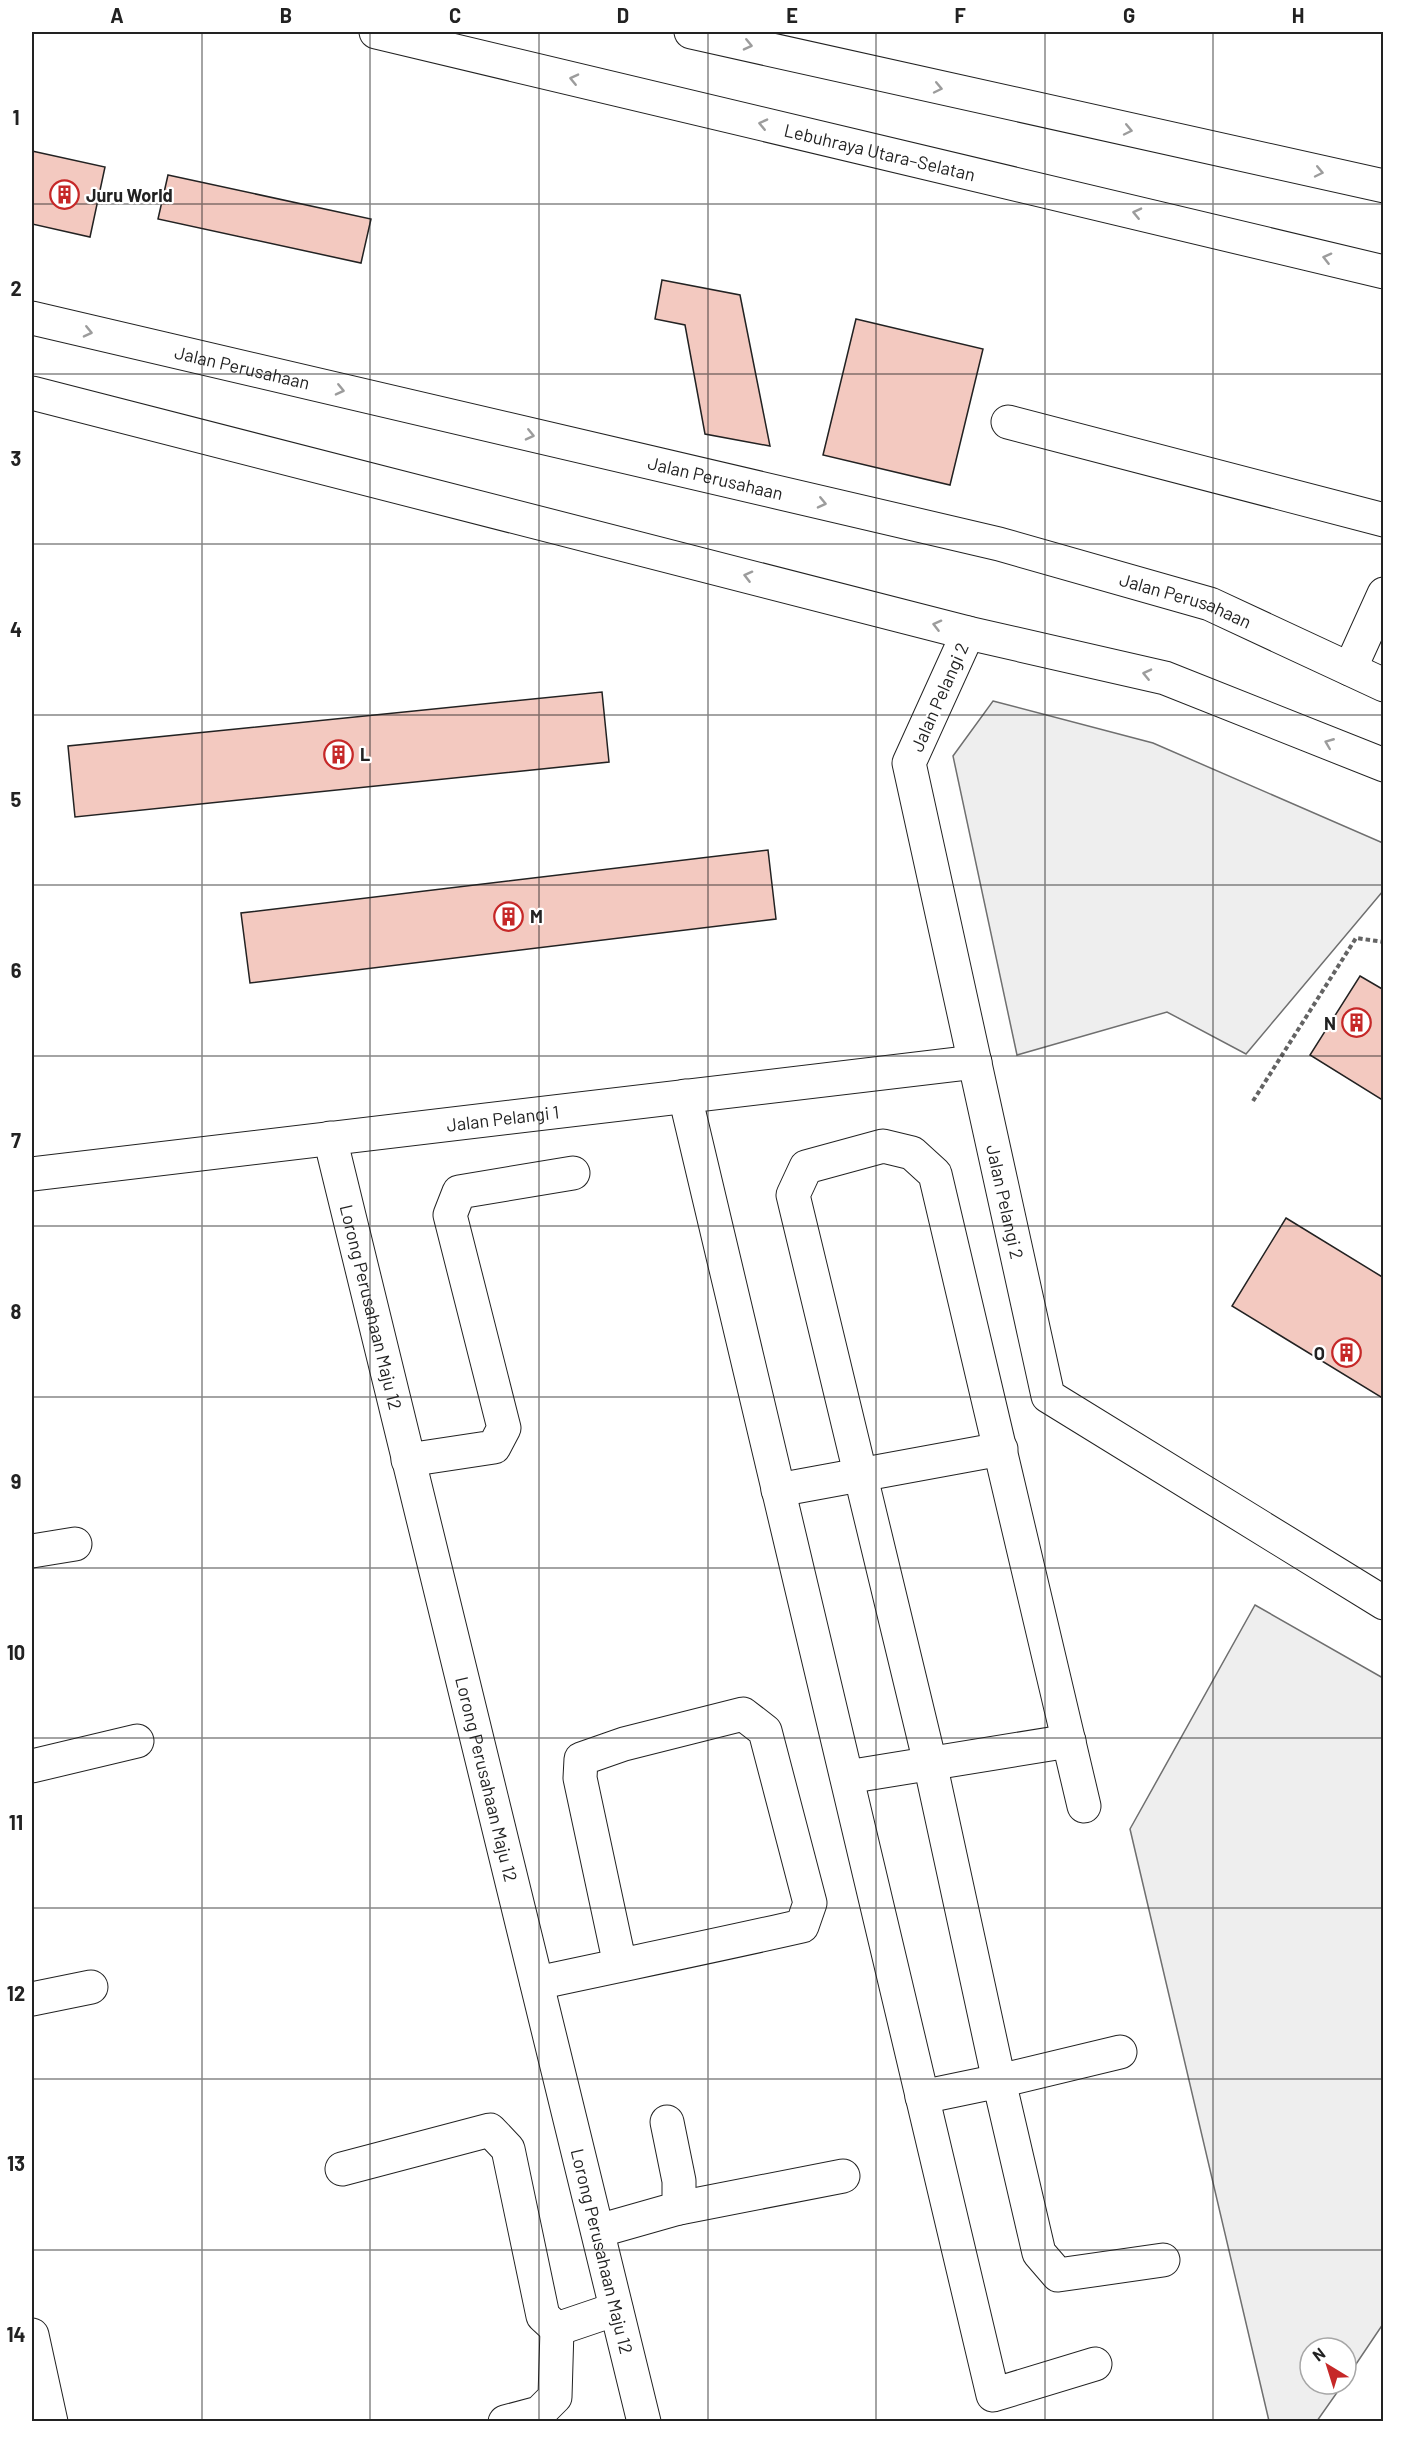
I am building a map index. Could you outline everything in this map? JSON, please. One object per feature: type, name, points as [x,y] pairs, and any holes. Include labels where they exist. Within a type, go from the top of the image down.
[{"type":"main road","name":"Lebuhraya Utara–Selatan","points":[[376,32],[1383,272]]},
{"type":"main road","points":[[691,32],[1383,186]]},
{"type":"main road","name":"Jalan Perusahaan","points":[[32,318],[999,544],[1210,604],[1383,685]]},
{"type":"main road","points":[[32,393],[968,633],[1165,678],[1383,765]]},
{"type":"main road","points":[[1008,422],[1383,520]]},
{"type":"main road","points":[[1350,669],[1383,594]]},
{"type":"main road","name":"Jalan Pelangi 2","points":[[968,633],[909,764],[1048,1396],[1383,1603]]},
{"type":"main road","name":"Jalan Pelangi 1","points":[[32,1174],[975,1062]]},
{"type":"main road","points":[[685,1096],[993,2395],[1095,2364]]},
{"type":"main road","name":"Lorong Perusahaan Maju 12","points":[[330,1138],[644,2421]]},
{"type":"main road","points":[[1084,1806],[934,1174],[912,1153],[883,1146],[806,1167],[793,1195],[930,1763],[1039,2253],[1058,2275],[1163,2260]]},
{"type":"main road","points":[[408,1460],[494,1447],[504,1428],[450,1215],[459,1192],[573,1173]]},
{"type":"main road","points":[[778,1490],[1001,1449]]},
{"type":"main road","points":[[32,1551],[75,1544]]},
{"type":"main road","points":[[537,1983],[802,1926],[810,1903],[765,1731],[743,1714],[624,1744],[581,1759],[580,1778],[620,1965]]},
{"type":"main road","points":[[32,1766],[137,1741]]},
{"type":"main road","points":[[847,1777],[1069,1741]]},
{"type":"main road","points":[[32,1999],[91,1987]]},
{"type":"main road","points":[[922,2097],[1120,2052]]},
{"type":"main road","points":[[667,2122],[679,2181],[679,2208]]},
{"type":"main road","points":[[342,2169],[490,2130],[508,2149],[543,2316],[557,2329],[555,2397],[538,2413],[506,2421]]},
{"type":"main road","points":[[598,2231],[679,2208],[843,2176]]},
{"type":"main road","points":[[557,2329],[616,2309]]},
{"type":"main road","points":[[33,2352],[51,2421]]},
{"type":"path","points":[[1253,1101],[1356,938],[1383,942]]},
{"type":"shaded area","points":[[993,701],[1153,743],[1383,843],[1383,891],[1246,1054],[1167,1012],[1017,1055],[953,756]]},
{"type":"shaded area","points":[[1255,1605],[1383,1678],[1383,2324],[1358,2361],[1358,2336],[1298,2336],[1298,2396],[1335,2396],[1317,2421],[1269,2421],[1130,1829]]},
{"type":"building","name":"Juru World","points":[[32,151],[105,167],[90,237],[32,224]]},
{"type":"building","points":[[168,175],[371,219],[361,263],[158,219]]},
{"type":"building","points":[[662,280],[740,295],[770,446],[705,434],[685,325],[655,319]]},
{"type":"building","points":[[856,319],[983,349],[950,485],[823,455]]},
{"type":"building","name":"L","points":[[602,692],[609,762],[75,817],[68,746]]},
{"type":"building","name":"M","points":[[768,850],[776,919],[250,983],[241,913]]},
{"type":"building","name":"N","points":[[1360,976],[1384,990],[1384,1101],[1310,1055]]},
{"type":"building","name":"O","points":[[1286,1218],[1384,1278],[1384,1399],[1232,1306]]},
{"type":"place","name":"Juru World","points":[[65,195]]},
{"type":"place","name":"L","points":[[339,754]]},
{"type":"place","name":"M","points":[[509,916]]},
{"type":"place","name":"N","points":[[1357,1023]]},
{"type":"place","name":"O","points":[[1346,1353]]}]
